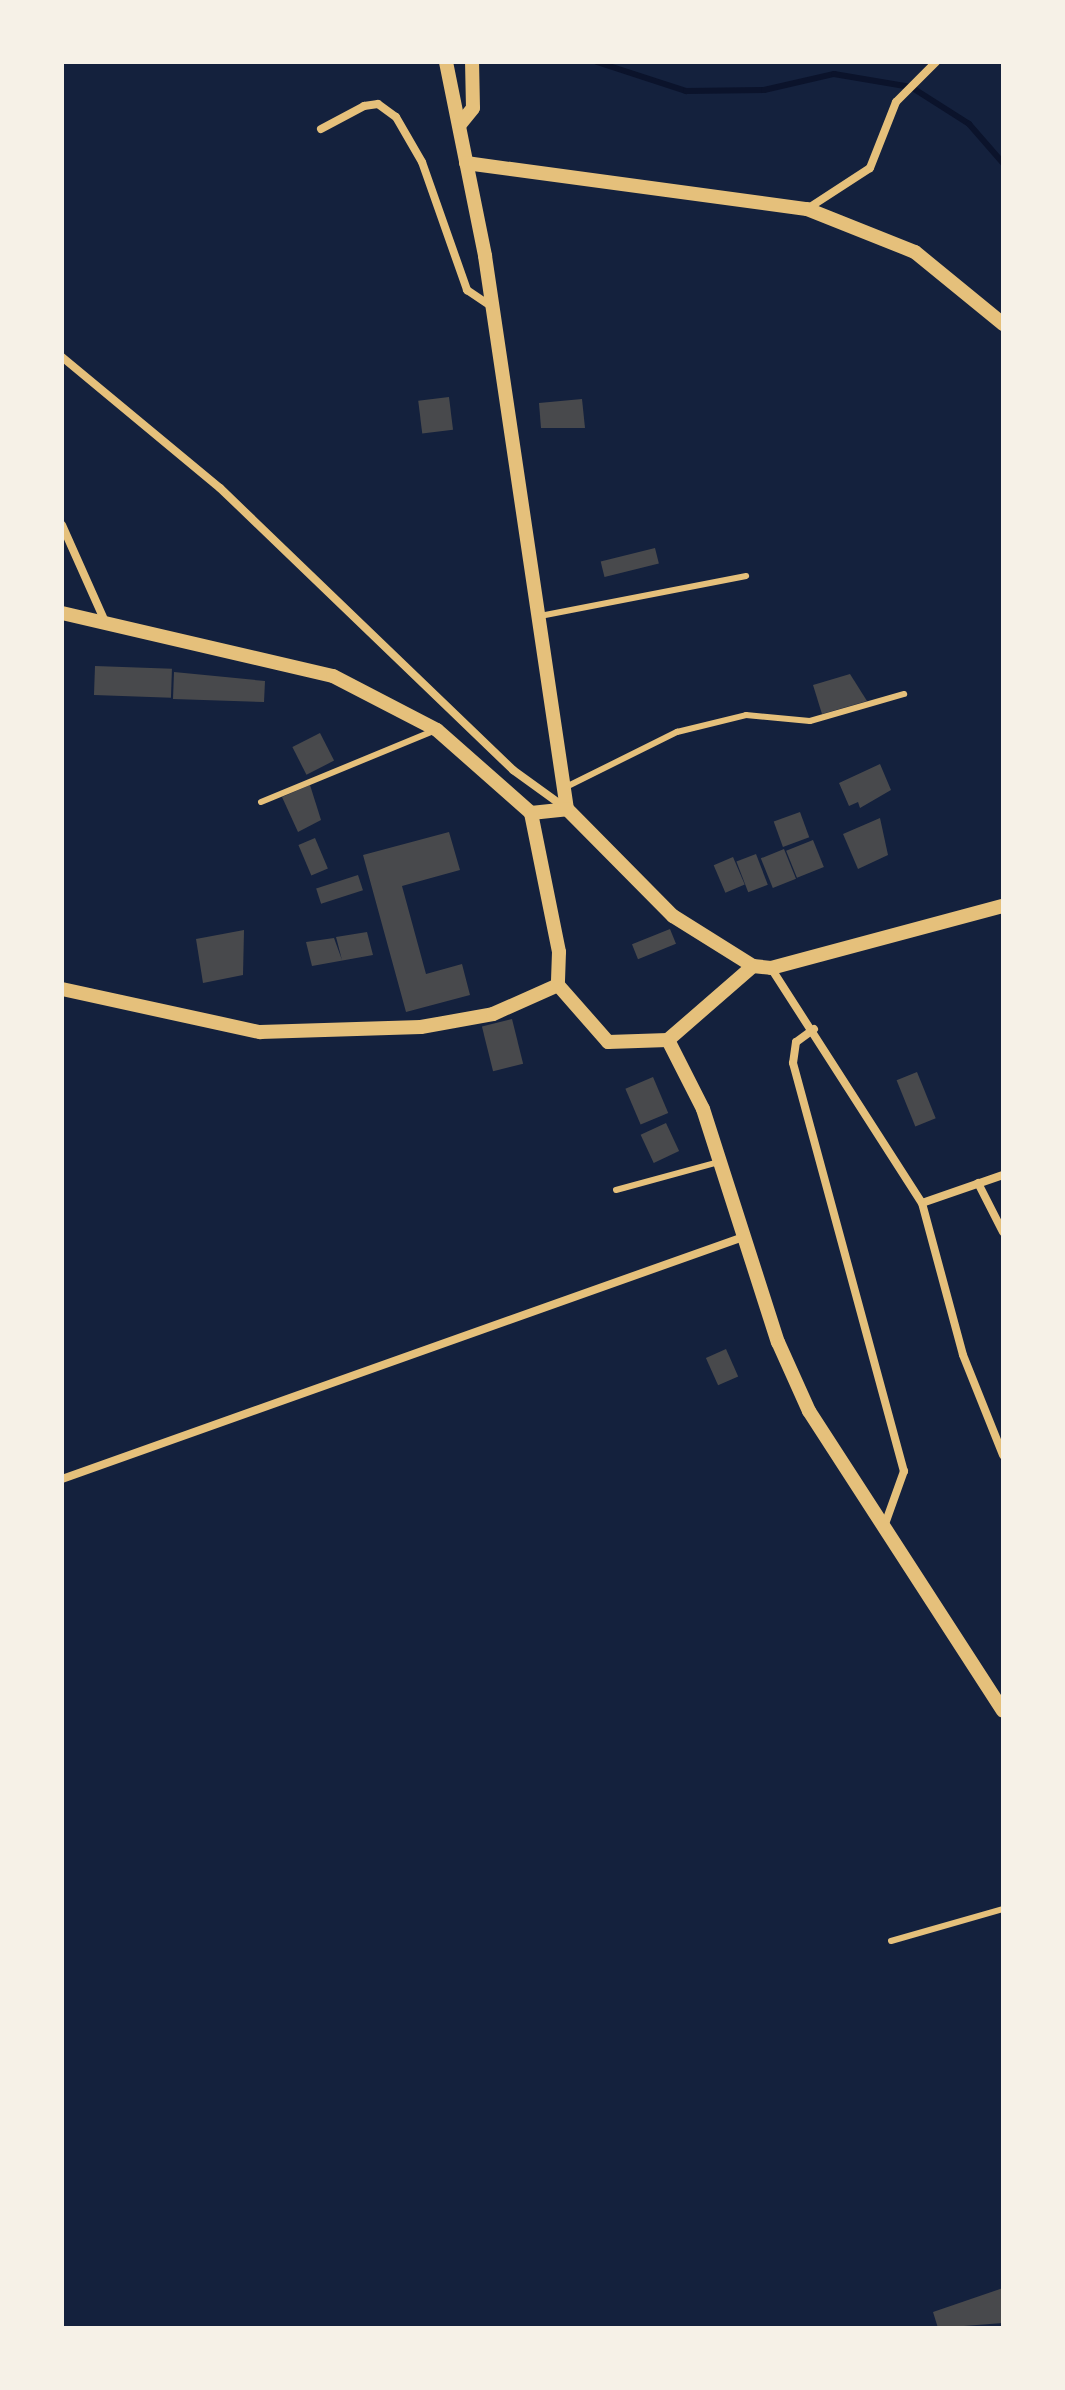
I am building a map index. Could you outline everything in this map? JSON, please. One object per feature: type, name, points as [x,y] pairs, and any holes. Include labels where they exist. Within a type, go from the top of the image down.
[{"type":"street","points":[[446,62],[461,123],[492,307],[536,617],[568,786],[567,809]]},
{"type":"street","points":[[461,123],[473,108],[472,62]]},
{"type":"street","points":[[807,209],[870,168],[896,102],[936,62]]},
{"type":"street","points":[[321,129],[364,106],[378,104],[396,117],[422,162],[467,290],[492,307]]},
{"type":"street","points":[[466,163],[807,209],[915,252],[1003,324]]},
{"type":"street","points":[[62,357],[220,488],[513,770],[567,809],[673,916],[753,966],[771,968],[1003,906]]},
{"type":"street","points":[[62,525],[106,624]]},
{"type":"street","points":[[62,613],[333,676],[437,730],[531,813],[559,952],[558,985],[608,1042],[668,1040],[753,966]]},
{"type":"street","points":[[531,813],[567,809]]},
{"type":"street","points":[[771,968],[814,1029],[922,1203],[963,1355],[1003,1455]]},
{"type":"street","points":[[62,989],[260,1032],[421,1027],[493,1014],[558,985]]},
{"type":"street","points":[[814,1029],[796,1042],[793,1063],[904,1471],[883,1529]]},
{"type":"street","points":[[668,1040],[719,1162],[797,1387],[883,1529],[1003,1711]]},
{"type":"street","points":[[922,1203],[1003,1175]]},
{"type":"street","points":[[978,1183],[1003,1232]]},
{"type":"street","points":[[62,1479],[743,1237]]},
{"type":"lane","points":[[536,617],[746,576]]},
{"type":"lane","points":[[568,786],[677,732],[746,715],[810,721],[904,694]]},
{"type":"lane","points":[[261,802],[437,730]]},
{"type":"lane","points":[[616,1190],[719,1162]]},
{"type":"lane","points":[[891,1941],[1003,1909]]},
{"type":"building","points":[[449,397],[453,430],[422,434],[418,401]]},
{"type":"building","points":[[582,399],[585,428],[541,428],[539,403]]},
{"type":"building","points":[[655,548],[659,564],[605,577],[601,562]]},
{"type":"building","points":[[95,666],[172,669],[171,698],[94,695]]},
{"type":"building","points":[[174,672],[265,681],[264,702],[173,699]]},
{"type":"building","points":[[850,674],[867,701],[822,714],[813,685]]},
{"type":"building","points":[[320,733],[334,761],[306,775],[292,747]]},
{"type":"building","points":[[880,764],[891,790],[860,808],[858,802],[849,806],[839,783]]},
{"type":"building","points":[[310,785],[321,820],[298,832],[282,797]]},
{"type":"building","points":[[800,812],[809,837],[783,847],[774,822]]},
{"type":"building","points":[[880,818],[888,855],[858,869],[843,834]]},
{"type":"building","points":[[449,832],[460,870],[402,886],[426,974],[462,964],[470,995],[406,1012],[363,855]]},
{"type":"building","points":[[315,838],[328,868],[311,875],[298,845]]},
{"type":"building","points":[[813,840],[824,867],[797,878],[786,851]]},
{"type":"building","points":[[784,849],[796,879],[773,888],[761,858]]},
{"type":"building","points":[[756,854],[768,885],[748,892],[736,862]]},
{"type":"building","points":[[733,857],[745,885],[725,893],[714,865]]},
{"type":"building","points":[[358,875],[363,890],[321,904],[316,889]]},
{"type":"building","points":[[670,929],[676,944],[638,959],[632,944]]},
{"type":"building","points":[[244,930],[243,975],[203,983],[196,939]]},
{"type":"building","points":[[367,932],[373,955],[312,966],[306,942],[334,938],[342,960],[336,937]]},
{"type":"building","points":[[512,1019],[523,1064],[493,1071],[482,1026]]},
{"type":"building","points":[[917,1072],[936,1118],[915,1127],[897,1080]]},
{"type":"building","points":[[653,1077],[668,1113],[641,1125],[625,1089]]},
{"type":"building","points":[[666,1123],[679,1151],[654,1163],[641,1135]]},
{"type":"building","points":[[726,1349],[738,1376],[718,1385],[706,1358]]},
{"type":"building","points":[[1003,2288],[1003,2323],[938,2328],[933,2312]]},
{"type":"waterway","points":[[597,62],[686,91],[764,90],[834,74],[911,87],[969,124],[1003,163]]}]
